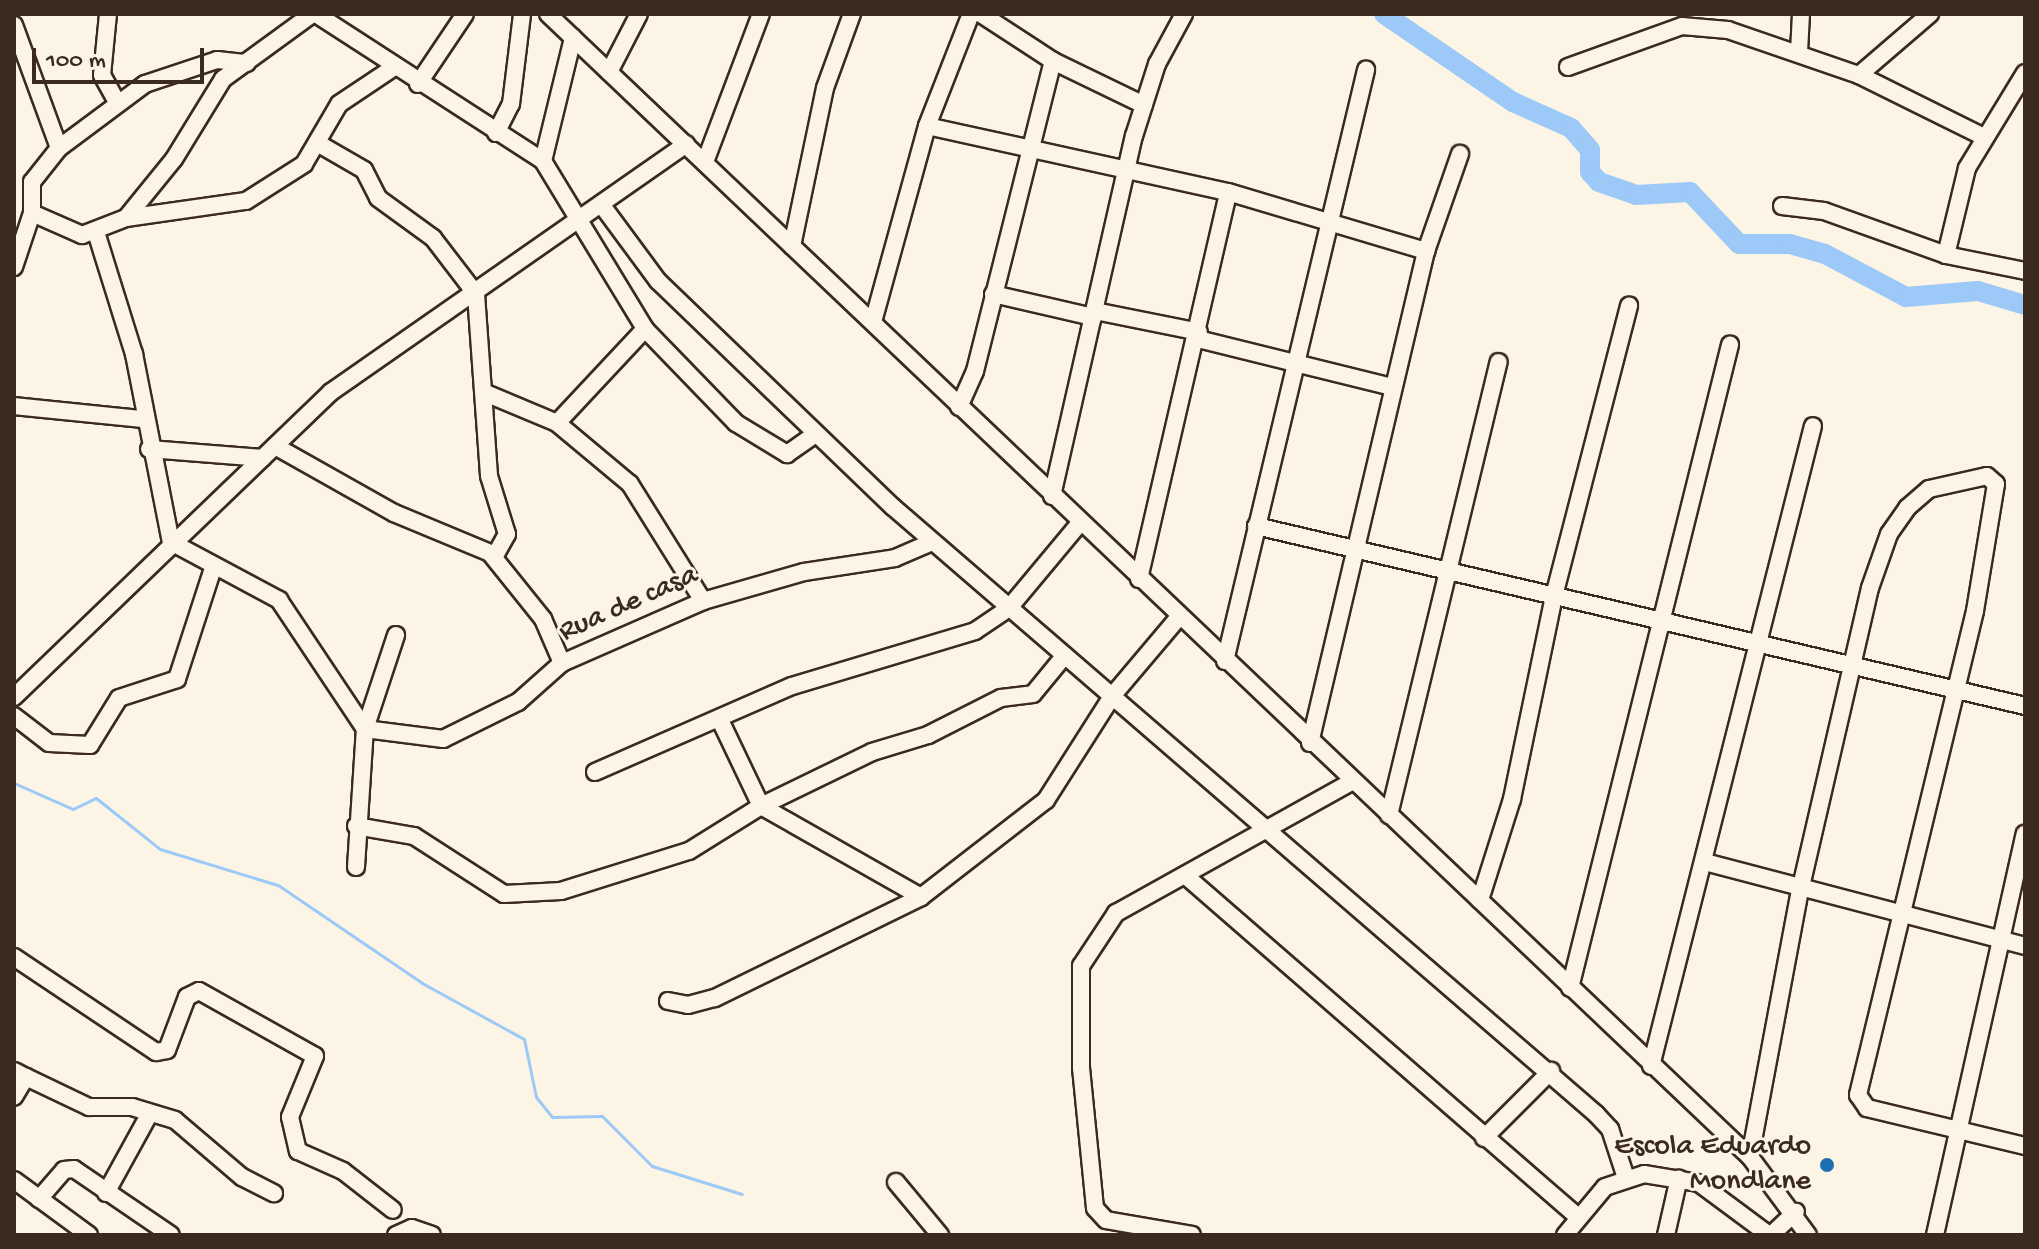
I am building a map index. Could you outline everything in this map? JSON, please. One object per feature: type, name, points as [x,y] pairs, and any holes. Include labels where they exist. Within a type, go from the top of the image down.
[{"type":"street","points":[[108,14],[102,75],[117,102]]},
{"type":"street","points":[[126,218],[174,159],[212,92],[314,14],[393,68],[543,161],[581,218],[645,329],[709,398],[776,451],[796,453],[816,434]]},
{"type":"street","points":[[418,84],[465,14]]},
{"type":"street","points":[[496,133],[511,104],[522,14]]},
{"type":"street","points":[[548,14],[873,322],[1079,524],[1750,1157],[1796,1212],[1808,1235]]},
{"type":"street","points":[[609,72],[639,14]]},
{"type":"street","points":[[705,162],[761,14]]},
{"type":"street","points":[[792,246],[825,88],[852,14]]},
{"type":"street","points":[[873,322],[927,126],[971,14]]},
{"type":"street","points":[[981,14],[1053,61],[1144,105]]},
{"type":"street","points":[[1052,496],[1125,175],[1144,105],[1184,14]]},
{"type":"street","points":[[1799,52],[1801,14]]},
{"type":"street","points":[[1859,75],[1930,14]]},
{"type":"street","points":[[14,25],[59,148]]},
{"type":"street","points":[[1568,67],[1692,25],[1799,52],[1859,75],[1982,136]]},
{"type":"street","points":[[543,161],[573,38]]},
{"type":"street","points":[[14,267],[32,213],[32,182],[59,148],[117,102],[217,60],[247,63]]},
{"type":"street","points":[[959,407],[993,294],[1027,151],[1053,61]]},
{"type":"street","points":[[32,213],[61,230],[96,232],[126,218],[246,201],[304,164],[319,144],[339,104],[393,68]]},
{"type":"street","points":[[1225,661],[1326,223],[1366,70]]},
{"type":"street","points":[[1946,255],[1954,201],[1982,136],[2025,73]]},
{"type":"street","points":[[927,126],[1125,175],[1228,192],[1426,251]]},
{"type":"street","points":[[319,144],[364,170],[378,198],[433,238],[476,294],[489,476],[507,528],[495,556]]},
{"type":"street","points":[[14,697],[171,542],[331,392],[476,294],[686,144]]},
{"type":"street","points":[[1310,743],[1426,251],[1460,154]]},
{"type":"street","points":[[1139,579],[1199,336],[1228,192]]},
{"type":"street","points":[[601,204],[658,281],[932,542],[1275,830],[1551,1071],[1610,1129],[1626,1178]]},
{"type":"street","points":[[1782,206],[1824,211],[1946,255],[2025,271]]},
{"type":"street","points":[[96,232],[134,354],[142,419],[171,542],[213,568],[279,600],[365,729]]},
{"type":"street","points":[[993,294],[1199,336],[1392,387]]},
{"type":"street","points":[[1480,900],[1512,799],[1554,596],[1629,306]]},
{"type":"street","points":[[557,423],[645,329]]},
{"type":"street","points":[[1570,988],[1657,622],[1730,345]]},
{"type":"street","points":[[1389,815],[1452,574],[1499,362]]},
{"type":"street","points":[[483,392],[557,423],[642,498],[703,601]]},
{"type":"street","points":[[14,406],[142,419]]},
{"type":"street","points":[[1651,1066],[1813,426]]},
{"type":"street","points":[[149,449],[269,452],[394,513],[495,556],[546,625],[562,663]]},
{"type":"street","points":[[1750,1157],[1800,891],[1851,669],[1889,534],[1929,489],[1987,476],[1996,484],[1956,690],[1860,1104],[2025,1146]]},
{"type":"street","points":[[595,772],[721,722],[792,686],[975,631],[1009,608],[1079,524]]},
{"type":"street","points":[[1256,526],[1851,669],[2025,706]]},
{"type":"street","name":"Rua de casa","points":[[365,729],[443,739],[518,702],[562,663],[703,601],[804,572],[895,558],[932,542]]},
{"type":"street","points":[[14,716],[49,743],[90,745],[119,698],[177,679],[213,568]]},
{"type":"street","points":[[668,1001],[688,1005],[715,998],[921,897],[1046,800],[1113,695],[1179,617]]},
{"type":"street","points":[[356,867],[356,826],[365,729],[396,635]]},
{"type":"street","points":[[356,826],[414,836],[493,890],[541,895],[689,851],[761,806],[986,704],[1033,694],[1065,655]]},
{"type":"street","points":[[721,722],[761,806],[921,897]]},
{"type":"street","points":[[1192,1235],[1099,1215],[1080,1038],[1081,966],[1103,927],[1126,906],[1275,830],[1353,781]]},
{"type":"street","points":[[1935,1235],[1962,1131],[2025,834]]},
{"type":"street","points":[[1705,862],[1800,891],[2025,946]]},
{"type":"street","points":[[1187,877],[1484,1138],[1572,1229],[1605,1187],[1626,1178],[1679,1178],[1699,1183],[1770,1235],[1796,1212]]},
{"type":"street","points":[[14,957],[156,1052],[167,1050],[187,997],[199,991],[315,1056],[290,1117],[298,1151],[343,1171],[393,1210]]},
{"type":"street","points":[[1484,1138],[1551,1071]]},
{"type":"street","points":[[14,1097],[20,1074],[89,1107],[150,1113],[182,1124],[242,1177],[274,1193]]},
{"type":"street","points":[[106,1193],[150,1113]]},
{"type":"street","points":[[39,1199],[68,1169],[171,1235]]},
{"type":"street","points":[[1666,1235],[1679,1178]]},
{"type":"street","points":[[14,1180],[89,1235]]},
{"type":"street","points":[[896,1182],[940,1235]]},
{"type":"street","points":[[396,1235],[412,1228],[432,1235]]},
{"type":"waterway","points":[[1384,14],[1513,102],[1571,128],[1590,150],[1590,172],[1599,182],[1636,195],[1690,192],[1739,244],[1790,244],[1825,254],[1906,297],[1978,291],[2025,305]]},
{"type":"waterway","points":[[14,783],[73,809],[96,798],[160,849],[278,885],[422,983],[524,1039],[536,1097],[552,1117],[602,1116],[652,1166],[742,1194]]},
{"type":"place","name":"Escola Eduardo Mondlane","points":[[1827,1165]]}]
